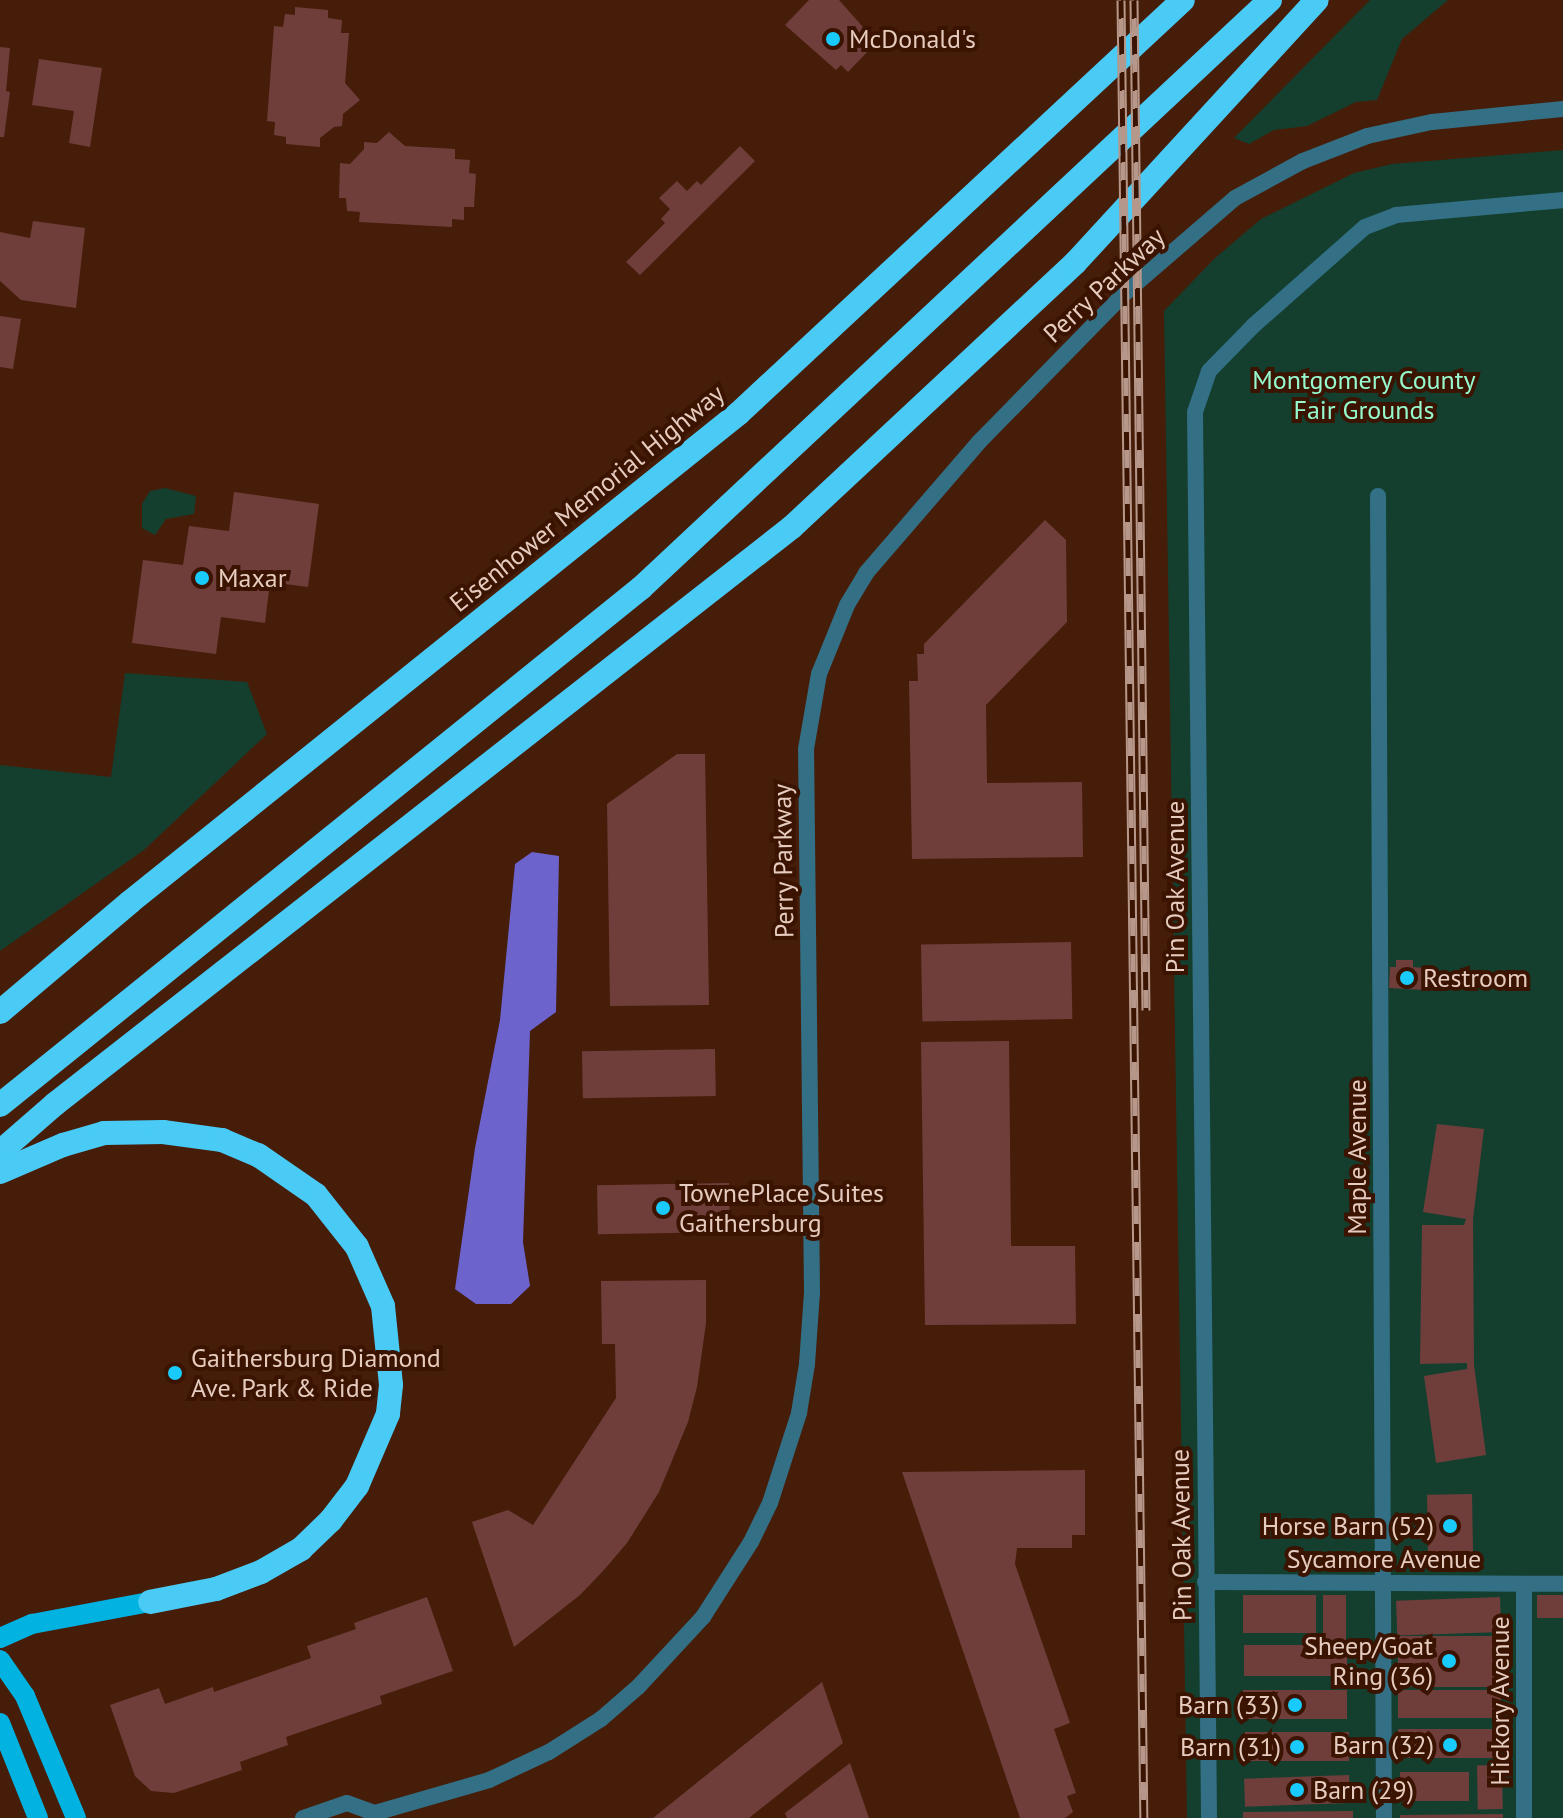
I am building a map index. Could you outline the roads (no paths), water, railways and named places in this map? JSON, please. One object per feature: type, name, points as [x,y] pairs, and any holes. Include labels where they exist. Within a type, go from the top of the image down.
[{"type":"highway","name":"Eisenhower Memorial Highway","points":[[0,1012],[130,902],[739,413],[1183,0]]},
{"type":"highway","points":[[0,1105],[641,588],[1270,0]]},
{"type":"highway","points":[[0,1152],[55,1104],[792,527],[1075,263],[1317,0]]},
{"type":"highway","points":[[0,1172],[63,1145],[104,1133],[163,1132],[222,1140],[258,1155],[316,1195],[357,1247],[383,1306],[391,1385],[388,1414],[357,1486],[331,1520],[301,1549],[261,1572],[216,1589],[150,1602]]},
{"type":"main road","points":[[0,1638],[32,1624],[150,1602]]},
{"type":"main road","points":[[0,1660],[25,1696],[76,1818]]},
{"type":"main road","points":[[0,1723],[38,1818]]},
{"type":"street","name":"Perry Parkway","points":[[303,1818],[347,1803],[373,1816],[489,1780],[549,1752],[601,1719],[638,1687],[703,1617],[751,1542],[770,1503],[799,1413],[807,1364],[812,1292],[806,749],[819,674],[847,605],[866,573],[979,442],[1125,293],[1235,198],[1303,161],[1367,136],[1432,122],[1563,109]]},
{"type":"street","name":"Pin Oak Avenue","points":[[1209,1818],[1195,412],[1209,371],[1253,326],[1365,227],[1396,215],[1563,200]]},
{"type":"street","name":"Maple Avenue","points":[[1378,496],[1384,1818]]},
{"type":"street","name":"Sycamore Avenue","points":[[1205,1582],[1563,1584]]},
{"type":"street","name":"Hickory Avenue","points":[[1524,1585],[1524,1818]]},
{"type":"railway","points":[[1121,0],[1144,1818]]},
{"type":"railway","points":[[1134,0],[1146,1010]]},
{"type":"place","name":"McDonald's","points":[[833,39]]},
{"type":"place","name":"Maxar","points":[[202,578]]},
{"type":"place","name":"Restroom","points":[[1407,978]]},
{"type":"place","name":"TownePlace Suites Gaithersburg","points":[[663,1208]]},
{"type":"place","name":"Gaithersburg Diamond Ave. Park & Ride","points":[[175,1373]]},
{"type":"place","name":"Horse Barn (52)","points":[[1450,1526]]},
{"type":"place","name":"Sheep/Goat Ring (36)","points":[[1449,1661]]},
{"type":"place","name":"Barn (33)","points":[[1295,1705]]},
{"type":"place","name":"Barn (32)","points":[[1450,1745]]},
{"type":"place","name":"Barn (31)","points":[[1297,1747]]},
{"type":"place","name":"Barn (29)","points":[[1297,1790]]},
{"type":"park label","name":"Montgomery County Fair Grounds","points":[[1364,395]]}]
